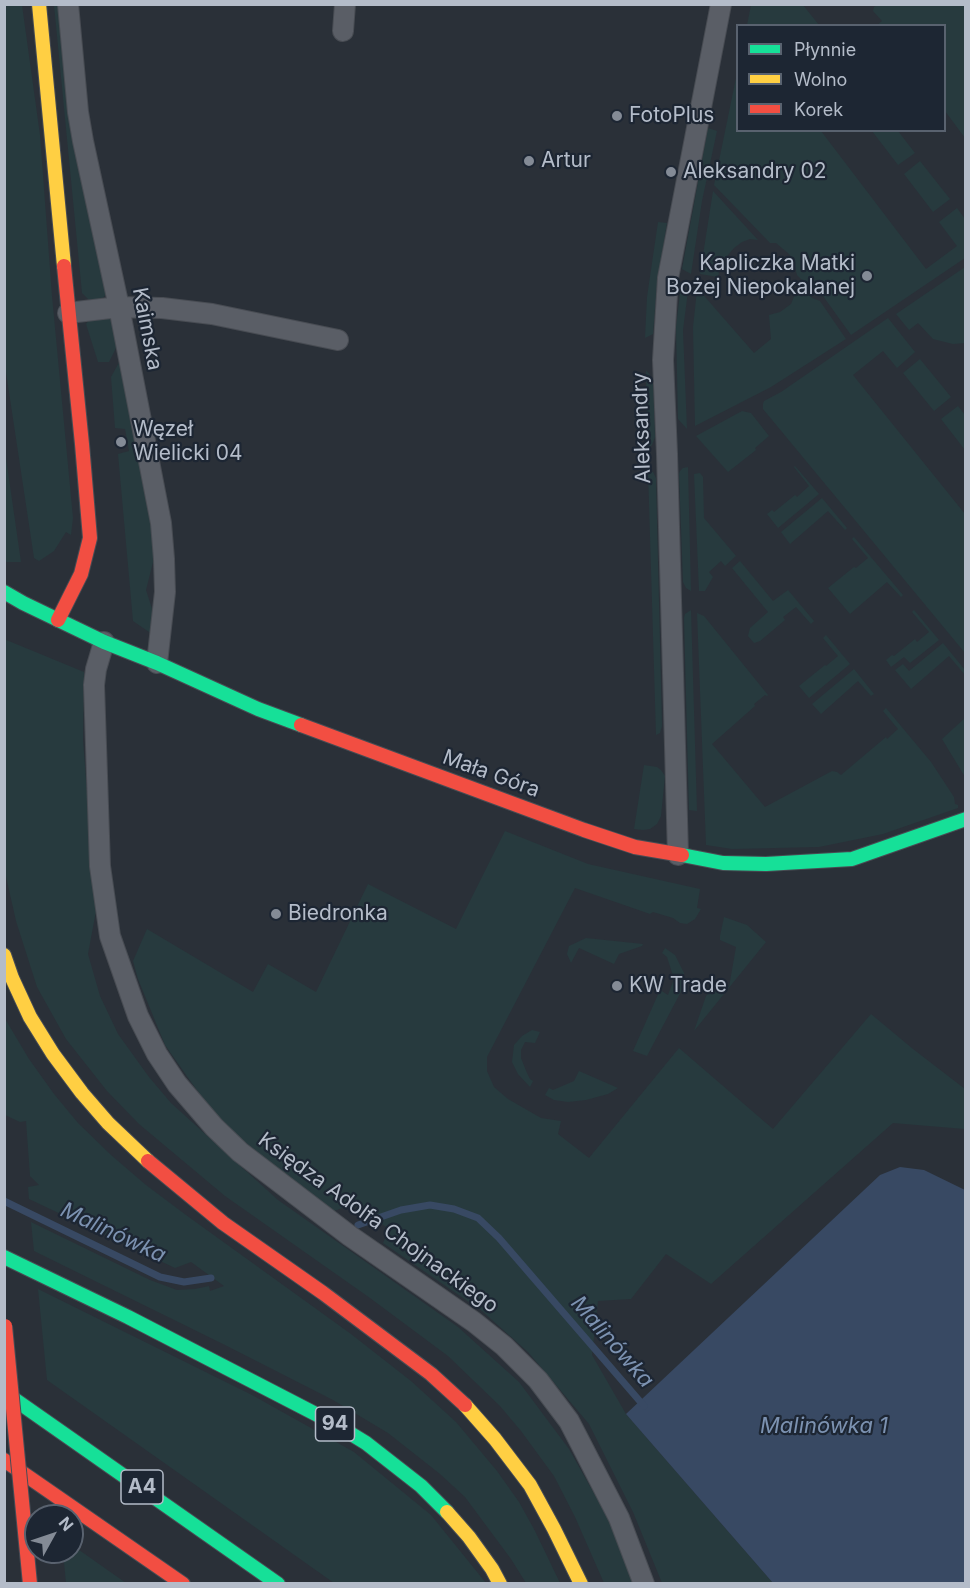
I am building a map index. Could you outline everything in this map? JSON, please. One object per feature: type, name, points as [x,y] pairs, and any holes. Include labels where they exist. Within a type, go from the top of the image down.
[{"type":"main road","points":[[39,4],[90,538],[81,574],[58,620]]},
{"type":"main road","name":"Mała Góra","points":[[4,592],[104,642],[157,663],[258,709],[584,831],[635,847],[723,863],[766,864],[852,859],[966,819]]},
{"type":"main road","points":[[4,955],[12,978],[53,1054],[108,1123],[152,1165],[223,1223],[413,1360],[462,1402],[495,1439],[530,1485],[581,1584]]},
{"type":"main road","name":"94","points":[[4,1257],[285,1397],[366,1443],[421,1486],[444,1509],[469,1537],[500,1584]]},
{"type":"main road","points":[[4,1320],[30,1584]]},
{"type":"main road","name":"A4","points":[[4,1392],[278,1584]]},
{"type":"main road","name":"A4","points":[[4,1460],[183,1584]]},
{"type":"street","name":"Kaimska","points":[[68,4],[78,112],[161,523],[165,592],[157,663]]},
{"type":"street","points":[[343,31],[345,4]]},
{"type":"street","name":"Aleksandry","points":[[678,855],[668,454],[663,360],[668,278],[721,4]]},
{"type":"street","points":[[68,313],[119,307],[162,308],[212,314],[338,340]]},
{"type":"street","name":"Księdza Adolfa Chojnackiego","points":[[104,642],[94,685],[99,866],[110,936],[138,1016],[157,1054],[177,1084],[214,1127],[240,1152],[350,1236],[474,1322],[504,1346],[538,1380],[569,1421],[619,1518],[644,1584]]},
{"type":"green space","points":[[4,5],[22,5],[40,135],[52,296],[73,518],[71,535],[66,532],[54,551],[39,561],[34,558],[4,359]]},
{"type":"green space","points":[[54,5],[60,5],[107,293],[102,299],[89,300],[82,293]]},
{"type":"green space","points":[[751,5],[803,5],[818,24],[747,24]]},
{"type":"green space","points":[[877,5],[965,5],[965,138],[946,112],[946,24],[878,24],[882,21],[873,11]]},
{"type":"green space","points":[[736,78],[736,132],[822,132],[926,269],[957,246],[939,222],[957,208],[965,219],[965,258],[851,335],[823,296],[815,293],[797,275],[789,254],[776,243],[770,243],[714,185]]},
{"type":"green space","points":[[708,128],[717,131],[702,201],[691,274],[682,269]]},
{"type":"green space","points":[[873,132],[899,132],[915,153],[898,165]]},
{"type":"green space","points":[[920,161],[950,199],[933,212],[904,174]]},
{"type":"green space","points":[[713,191],[758,240],[750,239],[734,248],[720,268],[718,277],[700,274]]},
{"type":"green space","points":[[658,222],[667,223],[657,284],[653,334],[645,338],[647,297]]},
{"type":"green space","points":[[965,267],[965,343],[953,344],[933,339],[918,323],[909,330],[896,314]]},
{"type":"green space","points":[[799,284],[812,298],[820,301],[846,339],[771,387],[695,426],[693,327],[697,290],[754,353],[771,339],[769,315],[780,312],[791,304]]},
{"type":"green space","points":[[688,291],[683,330],[687,429],[678,419],[676,327],[680,293]]},
{"type":"green space","points":[[106,316],[114,323],[119,342],[109,362],[98,362],[86,324],[91,318]]},
{"type":"green space","points":[[888,318],[915,352],[897,368],[883,351],[853,375],[965,514],[965,653],[763,409],[764,401],[781,392]]},
{"type":"green space","points":[[122,357],[146,482],[155,554],[146,590],[155,618],[152,634],[133,621],[118,454],[129,451],[125,429],[115,428],[111,377]]},
{"type":"green space","points":[[920,359],[951,397],[934,411],[903,373]]},
{"type":"green space","points":[[646,370],[653,379],[655,437],[652,445],[647,449]]},
{"type":"green space","points":[[958,406],[965,415],[965,450],[941,419]]},
{"type":"green space","points":[[742,411],[751,413],[769,436],[755,448],[756,450],[728,472],[696,436]]},
{"type":"green space","points":[[5,451],[21,562],[5,561]]},
{"type":"green space","points":[[795,466],[819,494],[778,528],[767,514],[772,510],[774,512],[795,495],[797,497],[809,486]]},
{"type":"green space","points":[[688,467],[691,591],[683,582],[679,474],[683,468]]},
{"type":"green space","points":[[648,470],[653,472],[656,478],[662,726],[660,733],[656,735]]},
{"type":"green space","points":[[700,473],[703,477],[704,518],[736,556],[725,566],[721,561],[709,572],[713,577],[705,591],[699,591],[694,474]]},
{"type":"green space","points":[[822,498],[847,528],[845,530],[828,511],[790,544],[781,532]]},
{"type":"green space","points":[[854,537],[903,595],[901,597],[887,582],[850,614],[828,588],[868,558],[852,539]]},
{"type":"green space","points":[[740,561],[773,601],[788,590],[814,621],[811,624],[796,607],[783,617],[785,620],[760,641],[754,643],[748,636],[750,628],[768,612],[732,568]]},
{"type":"green space","points":[[691,610],[697,811],[689,810],[684,618],[685,614]]},
{"type":"green space","points":[[914,610],[939,640],[910,663],[904,657],[891,667],[886,660],[915,639],[917,642],[929,632],[912,612]]},
{"type":"green space","points":[[697,613],[704,616],[768,695],[754,704],[755,706],[712,744],[765,807],[832,771],[841,775],[886,737],[887,739],[898,729],[883,711],[886,708],[931,762],[954,797],[958,808],[883,834],[819,847],[732,849],[706,845]]},
{"type":"green space","points":[[826,635],[850,664],[809,698],[799,686],[838,656],[823,638]]},
{"type":"green space","points":[[4,639],[84,672],[83,740],[96,911],[88,954],[100,996],[118,1034],[171,1103],[278,1200],[458,1327],[519,1382],[569,1449],[609,1520],[637,1583],[604,1583],[554,1476],[500,1406],[448,1356],[225,1196],[139,1124],[107,1091],[66,1039],[37,987],[16,921],[5,872]]},
{"type":"green space","points":[[943,643],[965,670],[965,675],[949,656],[911,689],[895,670],[903,664],[909,671]]},
{"type":"green space","points":[[854,669],[874,694],[871,696],[858,681],[821,714],[812,704]]},
{"type":"green space","points":[[965,718],[965,777],[942,739]]},
{"type":"green space","points":[[644,765],[657,767],[665,776],[661,816],[657,824],[650,829],[643,830],[634,829]]},
{"type":"green space","points":[[505,831],[588,864],[700,889],[697,908],[701,909],[695,919],[687,924],[653,912],[650,914],[575,888],[487,1057],[487,1071],[494,1087],[508,1099],[541,1118],[561,1121],[558,1134],[589,1158],[679,1048],[773,1129],[871,1014],[965,1089],[965,1129],[893,1123],[711,1284],[666,1254],[631,1299],[598,1301],[592,1355],[626,1414],[773,1583],[662,1583],[633,1512],[589,1424],[528,1352],[482,1311],[383,1243],[389,1229],[353,1204],[334,1211],[218,1120],[165,1045],[138,979],[133,961],[147,929],[253,992],[268,964],[316,992],[368,884],[456,929]]},
{"type":"green space","points":[[724,917],[747,925],[766,942],[694,1031],[706,996],[713,989],[729,987],[736,947],[720,940]]},
{"type":"green space","points":[[586,938],[643,944],[619,954],[614,964],[579,948],[571,963],[567,954],[569,946]]},
{"type":"green space","points":[[665,948],[675,955],[684,973],[684,986],[647,1056],[633,1051],[660,990],[668,995],[674,979],[667,957],[662,953]]},
{"type":"green space","points":[[4,1017],[29,1059],[54,1094],[78,1123],[111,1155],[186,1215],[351,1334],[411,1381],[456,1422],[497,1471],[519,1502],[560,1583],[526,1583],[465,1497],[388,1433],[333,1400],[34,1251],[31,1222],[150,1280],[177,1290],[209,1286],[210,1291],[224,1286],[191,1262],[175,1268],[29,1199],[28,1187],[39,1185],[30,1176],[26,1121],[20,1122],[5,1115]]},
{"type":"green space","points":[[532,1030],[540,1032],[535,1043],[525,1042],[521,1050],[521,1058],[533,1081],[530,1087],[518,1074],[512,1062],[514,1045]]},
{"type":"green space","points":[[579,1071],[618,1088],[608,1094],[568,1102],[554,1100],[545,1095],[549,1088],[553,1090],[574,1081]]},
{"type":"green space","points":[[38,1289],[252,1395],[354,1452],[431,1515],[486,1583],[334,1583],[47,1380]]},
{"type":"green space","points":[[84,1553],[126,1583],[66,1583],[64,1564],[84,1564]]},
{"type":"water","name":"Malinówka 1","points":[[900,1167],[924,1170],[965,1190],[965,1583],[773,1583],[626,1414],[880,1175]]},
{"type":"waterway","name":"Malinówka","points":[[4,1201],[160,1277],[184,1282],[211,1278]]},
{"type":"waterway","name":"Malinówka","points":[[358,1225],[401,1210],[430,1205],[454,1209],[478,1218],[499,1238],[644,1406]]},
{"type":"traffic: fast","points":[[4,592],[104,642],[157,663],[258,709],[301,725]]},
{"type":"traffic: fast","points":[[682,855],[723,863],[766,864],[852,859],[966,819]]},
{"type":"traffic: fast","points":[[4,1257],[128,1317],[335,1424],[366,1443],[421,1486],[447,1512]]},
{"type":"traffic: fast","points":[[4,1392],[278,1584]]},
{"type":"traffic: slow","points":[[39,4],[64,266]]},
{"type":"traffic: slow","points":[[4,955],[30,1017],[53,1054],[108,1123],[148,1161]]},
{"type":"traffic: slow","points":[[465,1405],[495,1439],[530,1485],[581,1584]]},
{"type":"traffic: slow","points":[[447,1512],[469,1537],[500,1584]]},
{"type":"traffic: jam","points":[[58,620],[81,574],[90,538],[64,266]]},
{"type":"traffic: jam","points":[[301,725],[584,830],[635,847],[682,855]]},
{"type":"traffic: jam","points":[[148,1161],[223,1223],[323,1293],[431,1374],[465,1405]]},
{"type":"traffic: jam","points":[[5,1326],[30,1584]]},
{"type":"traffic: jam","points":[[4,1460],[183,1584]]},
{"type":"place","name":"FotoPlus","points":[[617,116]]},
{"type":"place","name":"Artur","points":[[529,161]]},
{"type":"place","name":"Aleksandry 02","points":[[671,172]]},
{"type":"place","name":"Kapliczka Matki Bożej Niepokalanej","points":[[867,276]]},
{"type":"place","name":"Węzeł Wielicki 04","points":[[121,442]]},
{"type":"place","name":"Biedronka","points":[[276,914]]},
{"type":"place","name":"KW Trade","points":[[617,986]]}]
